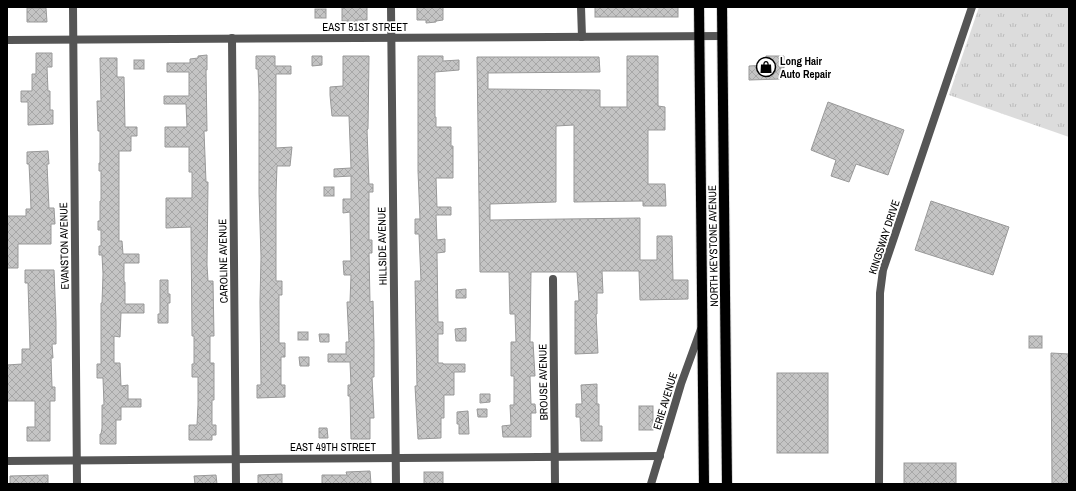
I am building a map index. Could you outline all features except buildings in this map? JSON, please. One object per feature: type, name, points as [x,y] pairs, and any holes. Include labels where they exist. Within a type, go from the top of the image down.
[{"type":"main road","name":"NORTH KEYSTONE AVENUE","points":[[699,7],[704,484]]},
{"type":"main road","name":"NORTH KEYSTONE AVENUE","points":[[722,7],[727,484]]},
{"type":"street","name":"EVANSTON AVENUE","points":[[72,7],[77,484]]},
{"type":"street","name":"HILLSIDE AVENUE","points":[[391,7],[396,484]]},
{"type":"street","points":[[581,7],[582,37]]},
{"type":"street","name":"KINGSWAY DRIVE","points":[[879,484],[880,293],[884,266],[972,7]]},
{"type":"street","name":"EAST 51ST STREET","points":[[7,40],[723,36]]},
{"type":"street","name":"CAROLINE AVENUE","points":[[232,38],[236,484]]},
{"type":"street","name":"BROUSE AVENUE","points":[[553,279],[554,484]]},
{"type":"street","name":"ERIE AVENUE","points":[[651,484],[681,384],[702,326]]},
{"type":"street","name":"EAST 49TH STREET","points":[[7,460],[660,456]]},
{"type":"green space","points":[[979,7],[1069,7],[1069,137],[949,95]]},
{"type":"place","name":"Long Hair Auto Repair","points":[[766,67]]}]
